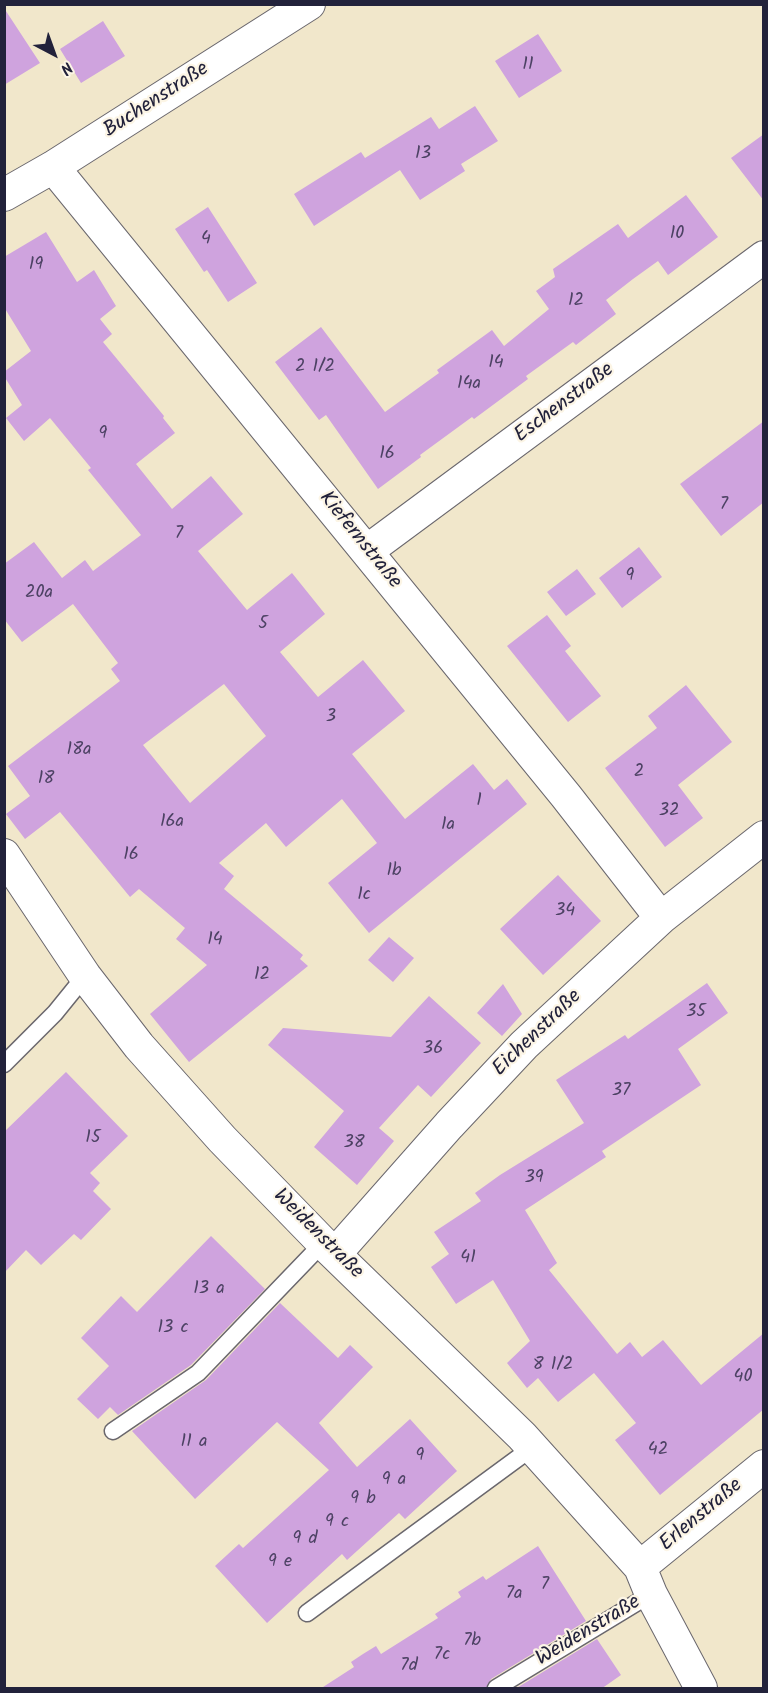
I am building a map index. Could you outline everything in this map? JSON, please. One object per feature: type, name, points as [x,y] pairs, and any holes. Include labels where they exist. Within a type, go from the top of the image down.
[{"type":"street","name":"Buchenstraße","points":[[4,195],[53,167],[309,4]]},
{"type":"street","name":"Kiefernstraße","points":[[53,167],[566,796],[661,918]]},
{"type":"street","name":"Eschenstraße","points":[[367,551],[764,257]]},
{"type":"street","name":"Eichenstraße","points":[[329,1249],[524,1045],[661,918],[764,837]]},
{"type":"street","name":"Weidenstraße","points":[[4,855],[85,976],[139,1046],[222,1139],[329,1249],[533,1448],[646,1581],[701,1689]]},
{"type":"street","name":"Erlenstraße","points":[[646,1581],[764,1466]]},
{"type":"lane","points":[[4,1064],[55,1013],[85,976]]},
{"type":"lane","points":[[113,1431],[198,1373],[304,1265],[329,1249]]},
{"type":"lane","points":[[307,1613],[533,1448]]},
{"type":"lane","name":"Weidenstraße","points":[[496,1689],[646,1581]]},
{"type":"building","points":[[4,8],[40,63],[4,85]]},
{"type":"building","points":[[103,21],[125,56],[81,83],[60,49]]},
{"type":"building","points":[[538,34],[562,71],[519,98],[495,61]]},
{"type":"building","points":[[475,106],[498,141],[461,164],[465,171],[420,200],[400,170],[314,226],[294,194],[361,152],[365,158],[431,117],[439,129]]},
{"type":"building","points":[[764,134],[764,201],[731,158]]},
{"type":"building","points":[[686,195],[718,237],[668,275],[658,261],[633,279],[606,300],[616,314],[576,345],[573,342],[526,376],[528,379],[420,455],[421,457],[378,489],[326,415],[319,420],[275,362],[321,327],[385,412],[439,373],[437,370],[492,330],[504,346],[549,309],[536,291],[555,277],[553,269],[618,224],[628,238]]},
{"type":"building","points":[[208,207],[257,283],[228,302],[207,270],[204,272],[175,229]]},
{"type":"building","points":[[46,232],[77,282],[94,270],[116,306],[100,319],[112,334],[103,342],[164,416],[163,418],[175,433],[136,464],[172,509],[211,476],[243,514],[198,551],[247,610],[292,573],[325,614],[280,652],[318,697],[363,660],[405,711],[352,754],[405,819],[473,764],[494,790],[507,779],[527,804],[369,933],[328,883],[377,843],[342,799],[286,847],[266,823],[219,863],[234,876],[224,889],[303,955],[300,959],[308,966],[189,1062],[150,1014],[207,965],[176,939],[185,928],[139,889],[130,897],[60,812],[25,839],[6,814],[30,796],[8,766],[120,681],[111,669],[118,663],[73,604],[22,642],[4,619],[4,564],[34,542],[62,578],[85,560],[93,571],[141,535],[88,470],[91,468],[50,418],[24,441],[6,418],[22,405],[4,376],[4,372],[31,351],[4,307],[4,257]],"holes":[[[224,684],[266,736],[190,803],[143,745]]]},
{"type":"building","points":[[764,421],[764,502],[721,536],[680,484]]},
{"type":"building","points":[[639,547],[662,577],[622,608],[599,578]]},
{"type":"building","points":[[577,569],[596,594],[566,616],[547,592]]},
{"type":"building","points":[[547,615],[571,646],[565,651],[601,696],[568,722],[507,646]]},
{"type":"building","points":[[686,685],[732,742],[678,785],[703,818],[665,847],[605,768],[657,728],[648,716]]},
{"type":"building","points":[[558,875],[601,921],[543,975],[500,929]]},
{"type":"building","points":[[389,937],[414,958],[393,982],[368,960]]},
{"type":"building","points":[[707,983],[728,1013],[678,1049],[701,1085],[602,1151],[606,1157],[525,1210],[557,1263],[549,1270],[617,1354],[630,1342],[642,1357],[663,1340],[701,1385],[764,1333],[764,1409],[660,1495],[615,1440],[636,1423],[594,1373],[558,1402],[538,1378],[527,1388],[507,1363],[530,1341],[493,1280],[456,1304],[431,1267],[449,1254],[434,1232],[481,1201],[475,1193],[584,1123],[556,1080],[625,1035],[628,1039]]},
{"type":"building","points":[[503,984],[522,1014],[502,1036],[477,1013]]},
{"type":"building","points":[[429,996],[481,1043],[431,1097],[418,1085],[379,1128],[394,1141],[357,1185],[314,1147],[344,1111],[268,1045],[283,1028],[391,1037]]},
{"type":"building","points":[[66,1072],[128,1136],[90,1173],[100,1183],[93,1191],[111,1209],[81,1240],[74,1234],[41,1265],[26,1250],[4,1273],[4,1132]]},
{"type":"building","points":[[211,1236],[265,1289],[191,1365],[118,1415],[110,1407],[98,1419],[77,1399],[109,1366],[81,1338],[121,1296],[137,1312]]},
{"type":"building","points":[[280,1303],[338,1358],[350,1345],[373,1367],[319,1423],[357,1467],[410,1419],[457,1471],[405,1519],[399,1513],[347,1560],[342,1554],[267,1623],[215,1566],[239,1544],[243,1548],[329,1470],[277,1422],[195,1499],[132,1431],[206,1380]]},
{"type":"building","points":[[538,1546],[586,1621],[491,1679],[486,1689],[320,1689],[354,1667],[351,1662],[363,1654],[376,1646],[381,1654],[438,1618],[435,1614],[461,1597],[458,1592],[483,1576],[486,1580]]},
{"type":"building","points":[[597,1639],[621,1675],[601,1689],[515,1689]]}]
